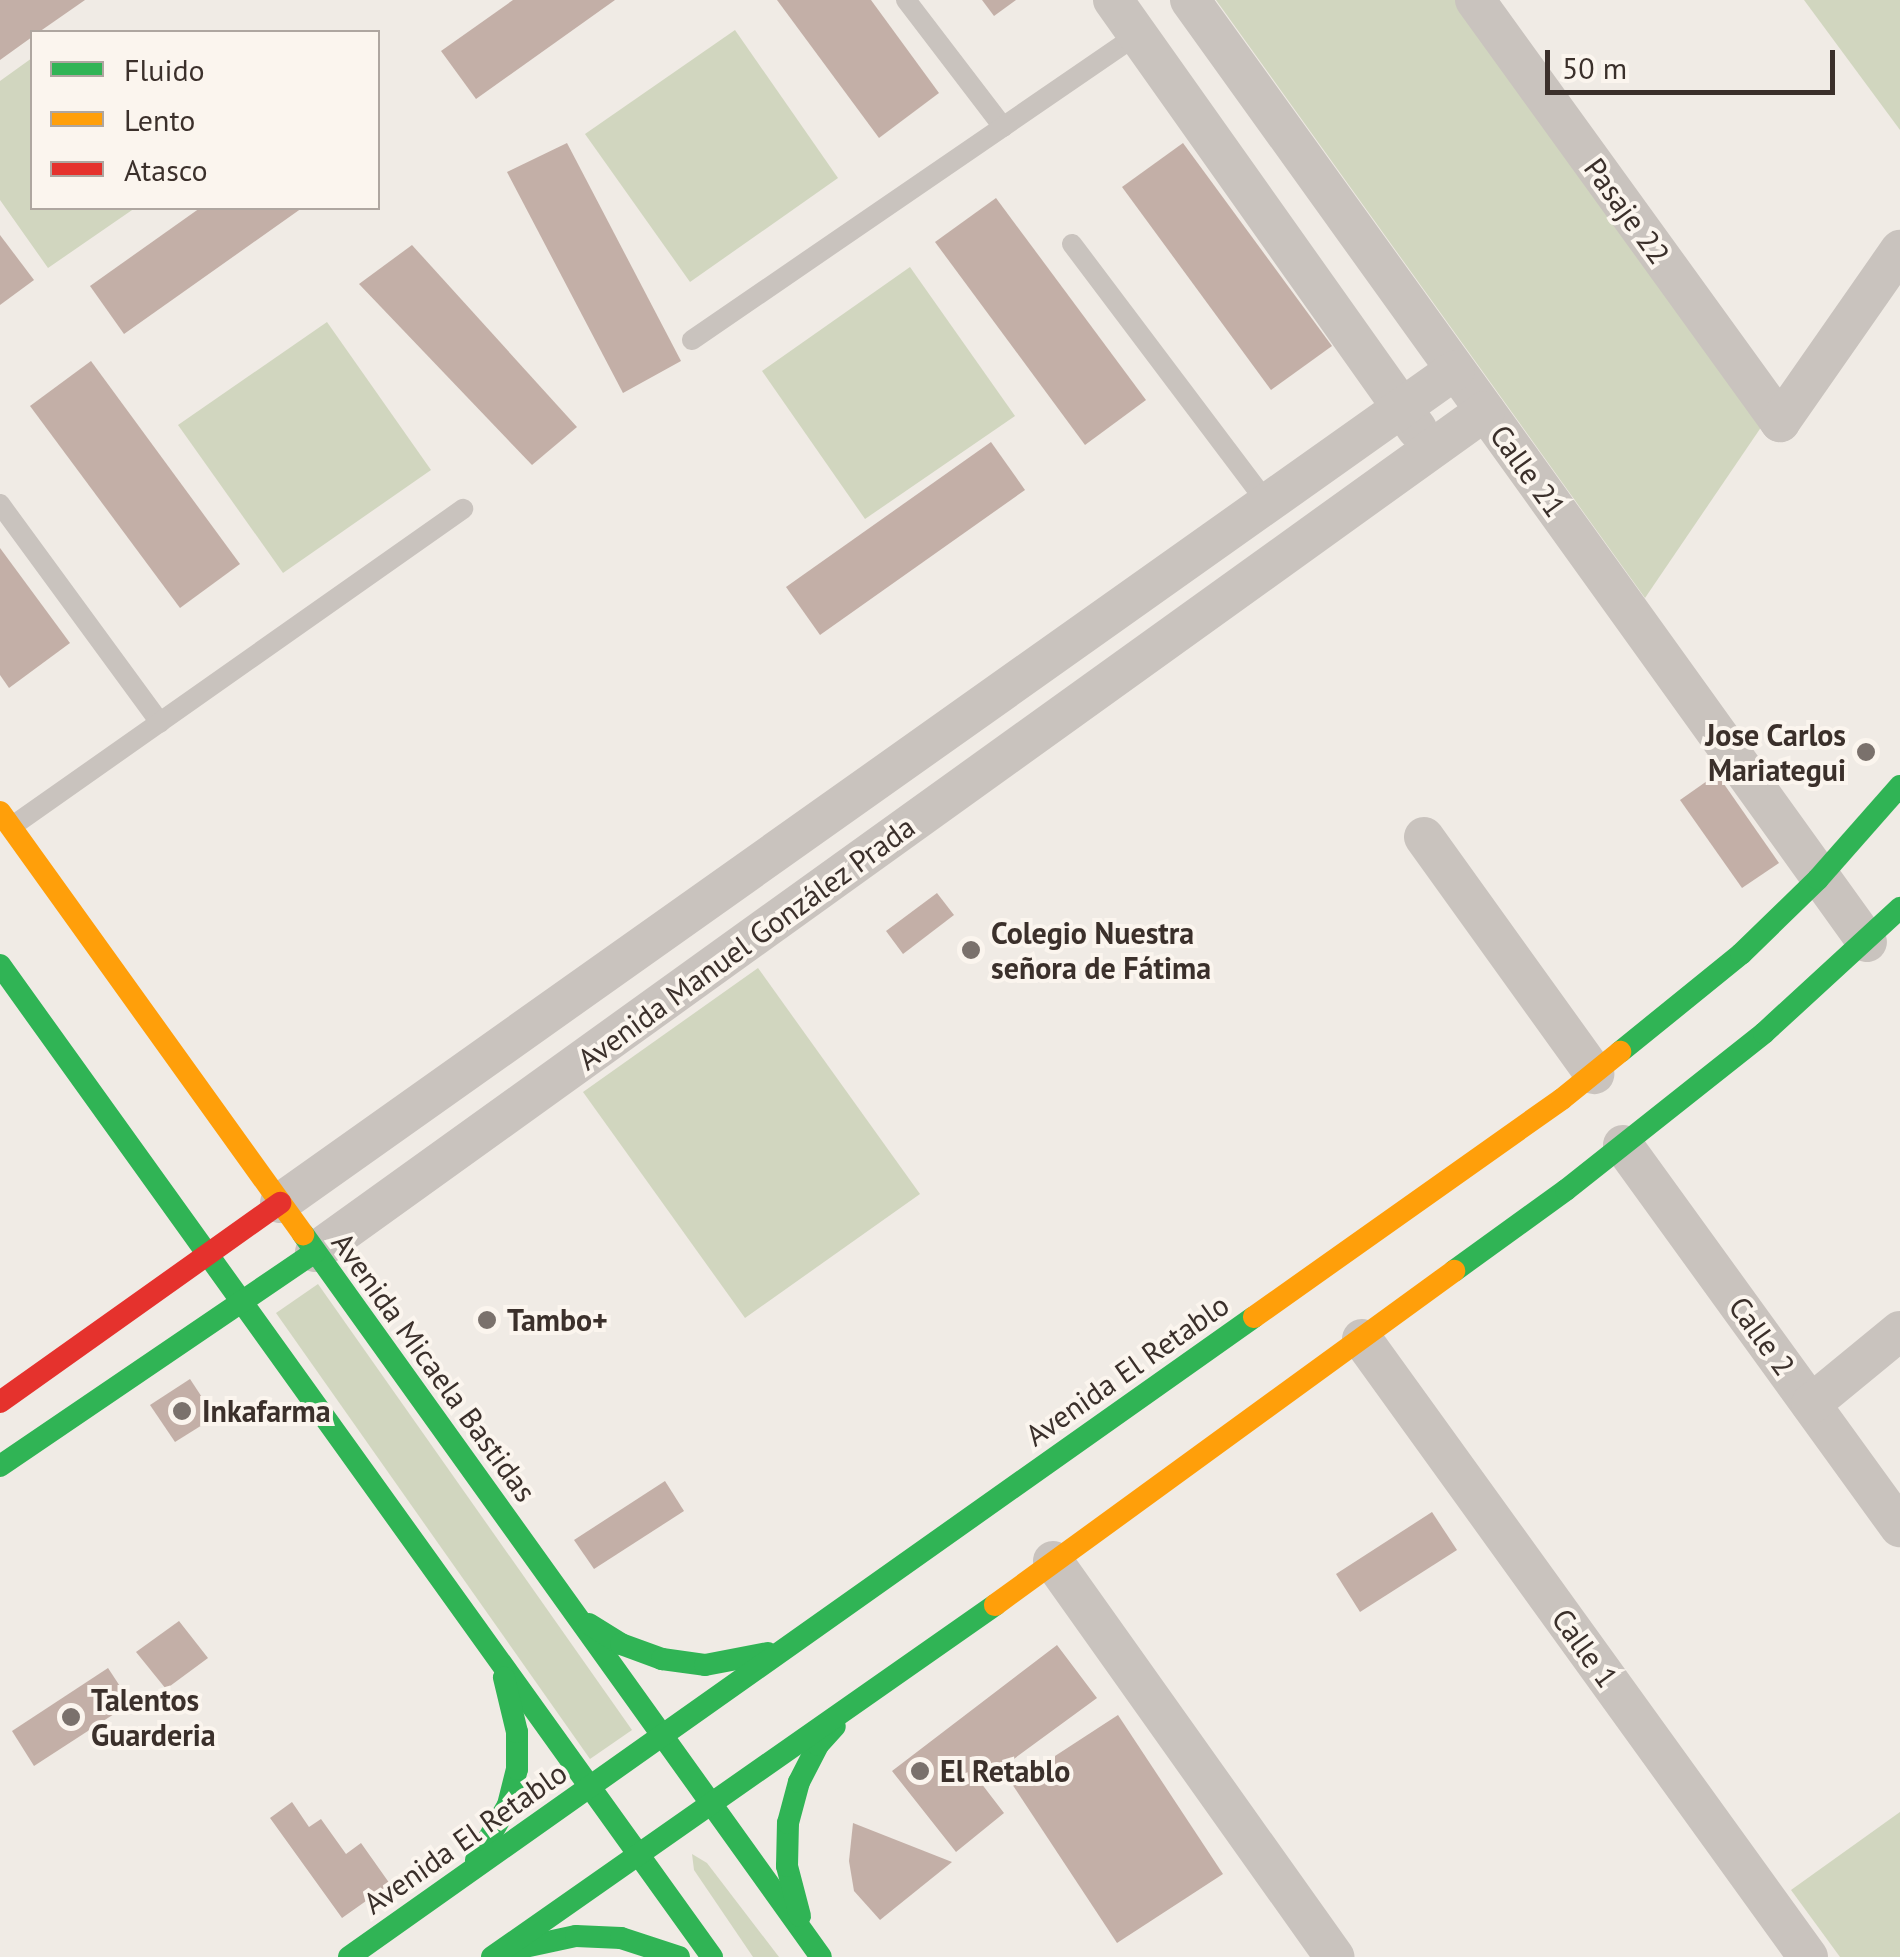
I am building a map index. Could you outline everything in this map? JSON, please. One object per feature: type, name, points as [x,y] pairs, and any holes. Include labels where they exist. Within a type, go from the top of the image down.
[{"type":"main road","name":"Avenida El Retablo","points":[[349,1957],[1594,1074],[1741,954],[1818,878],[1900,786]]},
{"type":"main road","name":"Avenida Micaela Bastidas","points":[[6,819],[817,1951]]},
{"type":"main road","points":[[493,1957],[847,1713],[1623,1145],[1764,1033],[1900,908]]},
{"type":"main road","points":[[0,965],[712,1957]]},
{"type":"main road","name":"Avenida Manuel González Prada","points":[[0,1402],[280,1203]]},
{"type":"main road","name":"Avenida Manuel González Prada","points":[[0,1466],[314,1252]]},
{"type":"main road","points":[[576,1615],[621,1644],[662,1659],[705,1664],[748,1660],[789,1645]]},
{"type":"main road","points":[[470,1870],[492,1840],[508,1806],[516,1769],[517,1732],[511,1694],[496,1656]]},
{"type":"main road","points":[[817,1951],[795,1907],[788,1823],[799,1782],[818,1745],[847,1713]]},
{"type":"main road","points":[[493,1957],[532,1942],[576,1936],[622,1938],[680,1957]]},
{"type":"street","points":[[1113,0],[1433,449]]},
{"type":"street","name":"Calle 21","points":[[1190,0],[1867,942]]},
{"type":"street","name":"Pasaje 22","points":[[1474,0],[1780,422],[1900,250]]},
{"type":"street","name":"Avenida Manuel González Prada","points":[[280,1203],[1456,370]]},
{"type":"street","name":"Avenida Manuel González Prada","points":[[314,1252],[794,925],[1485,411]]},
{"type":"street","points":[[1424,837],[1594,1074]]},
{"type":"street","name":"Calle 2","points":[[1623,1145],[1900,1527]]},
{"type":"street","points":[[1811,1404],[1900,1331]]},
{"type":"street","name":"Calle 1","points":[[1362,1338],[1808,1957]]},
{"type":"street","points":[[1053,1561],[1334,1957]]},
{"type":"lane","points":[[906,0],[1003,127]]},
{"type":"lane","points":[[692,340],[1137,35]]},
{"type":"lane","points":[[1072,244],[1267,503]]},
{"type":"lane","points":[[0,504],[160,723]]},
{"type":"lane","points":[[6,819],[160,723],[463,510]]},
{"type":"green space","points":[[1216,0],[1462,0],[1766,420],[1645,598]]},
{"type":"green space","points":[[1804,0],[1900,0],[1900,130]]},
{"type":"green space","points":[[735,30],[838,178],[690,282],[585,134]]},
{"type":"green space","points":[[30,59],[30,210],[132,210],[48,268],[0,200],[0,81]]},
{"type":"green space","points":[[910,267],[1015,416],[865,519],[762,371]]},
{"type":"green space","points":[[327,322],[431,470],[283,573],[178,425]]},
{"type":"green space","points":[[758,968],[920,1194],[745,1318],[583,1092]]},
{"type":"green space","points":[[318,1284],[632,1730],[590,1759],[276,1313]]},
{"type":"green space","points":[[1900,1812],[1900,1957],[1840,1957],[1791,1890]]},
{"type":"green space","points":[[692,1854],[707,1863],[779,1957],[753,1957],[694,1870]]},
{"type":"building","points":[[0,0],[85,0],[42,30],[30,30],[30,38],[0,60]]},
{"type":"building","points":[[513,0],[615,0],[476,99],[441,51]]},
{"type":"building","points":[[777,0],[871,0],[939,93],[879,138]]},
{"type":"building","points":[[982,0],[1016,0],[994,16]]},
{"type":"building","points":[[567,143],[681,361],[623,393],[507,172]]},
{"type":"building","points":[[1183,143],[1332,346],[1271,390],[1122,187]]},
{"type":"building","points":[[996,198],[1146,400],[1085,445],[935,242]]},
{"type":"building","points":[[197,210],[299,210],[124,334],[90,286]]},
{"type":"building","points":[[0,235],[34,280],[0,305]]},
{"type":"building","points":[[412,245],[577,427],[532,465],[359,284]]},
{"type":"building","points":[[91,361],[240,564],[180,608],[30,406]]},
{"type":"building","points":[[991,442],[1025,490],[820,635],[786,587]]},
{"type":"building","points":[[0,548],[70,643],[9,688],[0,675]]},
{"type":"building","points":[[1717,774],[1779,863],[1742,888],[1680,800]]},
{"type":"building","points":[[937,893],[954,915],[903,954],[886,931]]},
{"type":"building","name":"Inkafarma","points":[[190,1379],[215,1417],[175,1442],[150,1405]]},
{"type":"building","points":[[665,1481],[684,1511],[594,1569],[574,1540]]},
{"type":"building","points":[[1432,1512],[1457,1550],[1360,1612],[1336,1574]]},
{"type":"building","points":[[179,1621],[208,1658],[166,1689],[136,1652]]},
{"type":"building","points":[[1057,1645],[1097,1698],[981,1783],[1004,1813],[956,1852],[892,1771]]},
{"type":"building","name":"Talentos Guarderia","points":[[108,1668],[131,1703],[34,1766],[12,1731]]},
{"type":"building","points":[[1118,1715],[1223,1874],[1117,1943],[1012,1784]]},
{"type":"building","points":[[292,1802],[309,1827],[321,1819],[346,1854],[361,1843],[390,1884],[342,1918],[270,1818]]},
{"type":"building","points":[[853,1823],[952,1862],[880,1920],[854,1891],[849,1861]]},
{"type":"traffic: fast","points":[[1620,1052],[1741,954],[1818,879],[1900,786]]},
{"type":"traffic: fast","points":[[1454,1271],[1566,1190],[1764,1033],[1900,908]]},
{"type":"traffic: fast","points":[[0,965],[712,1957]]},
{"type":"traffic: fast","points":[[303,1234],[821,1957]]},
{"type":"traffic: fast","points":[[0,1466],[315,1252]]},
{"type":"traffic: fast","points":[[349,1957],[1254,1317]]},
{"type":"traffic: fast","points":[[492,1957],[995,1605]]},
{"type":"traffic: fast","points":[[589,1624],[621,1644],[662,1659],[705,1665],[768,1653]]},
{"type":"traffic: fast","points":[[476,1860],[508,1805],[517,1769],[517,1732],[504,1678]]},
{"type":"traffic: fast","points":[[800,1916],[787,1866],[788,1823],[799,1782],[818,1745],[835,1726]]},
{"type":"traffic: fast","points":[[515,1949],[576,1936],[621,1938],[679,1957]]},
{"type":"traffic: slow","points":[[0,812],[303,1234]]},
{"type":"traffic: slow","points":[[1254,1317],[1562,1099],[1620,1052]]},
{"type":"traffic: slow","points":[[995,1605],[1454,1271]]},
{"type":"traffic: jam","points":[[0,1402],[280,1203]]},
{"type":"place","name":"Jose Carlos Mariategui","points":[[1866,752]]},
{"type":"place","name":"Colegio Nuestra señora de Fátima","points":[[971,950]]},
{"type":"place","name":"Tambo+","points":[[487,1320]]},
{"type":"place","name":"Inkafarma","points":[[182,1411]]},
{"type":"place","name":"Talentos Guarderia","points":[[71,1717]]},
{"type":"place","name":"El Retablo","points":[[920,1771]]}]
